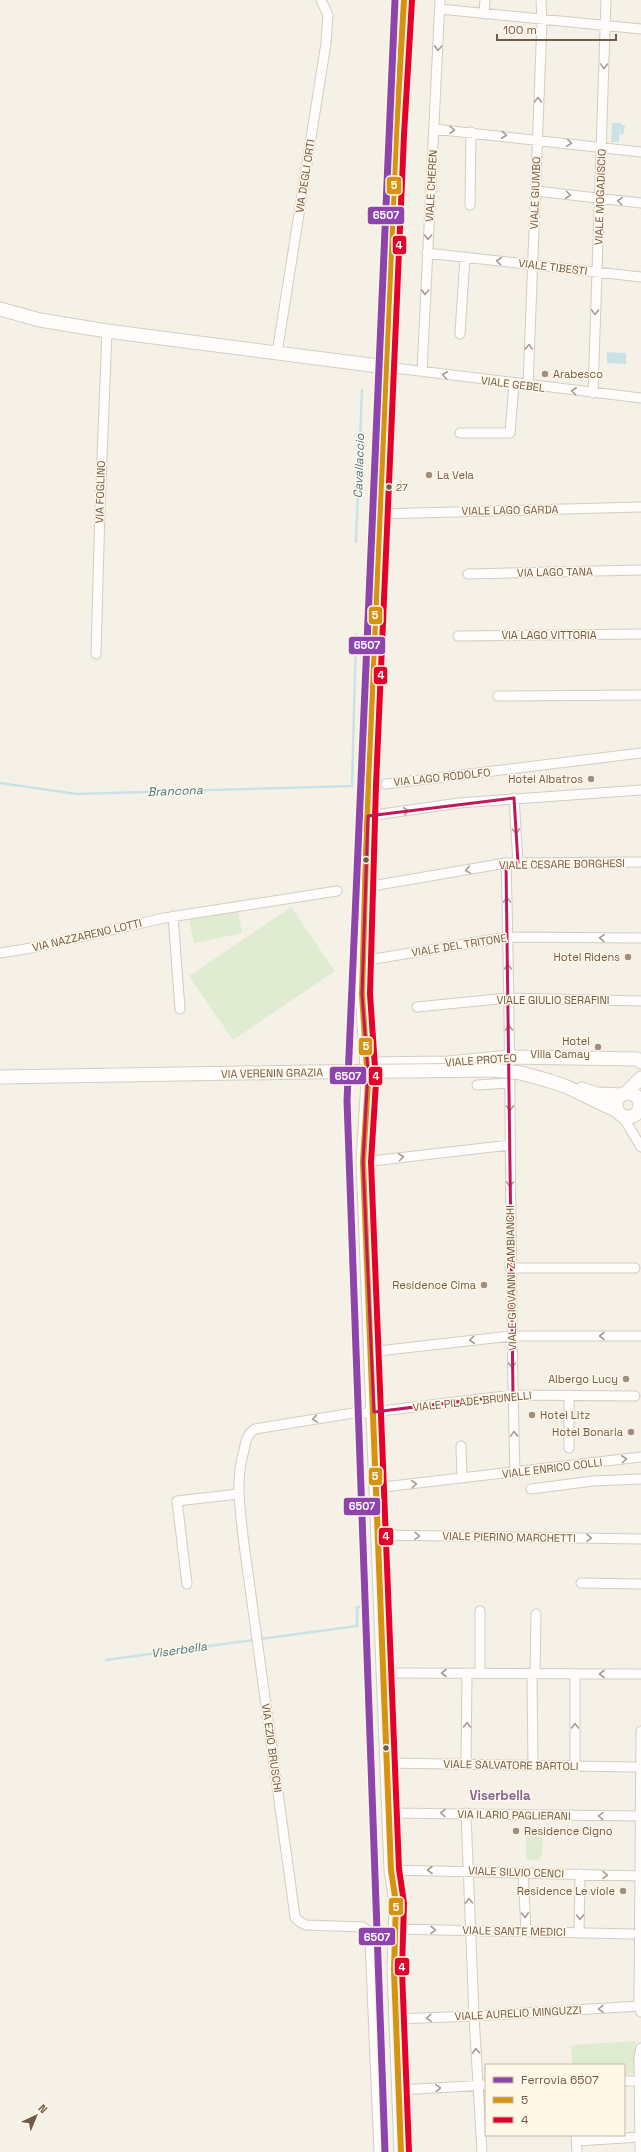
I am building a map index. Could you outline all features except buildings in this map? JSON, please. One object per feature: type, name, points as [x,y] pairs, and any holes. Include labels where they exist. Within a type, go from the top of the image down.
[{"type":"street","name":"VIA DEGLI ORTI","points":[[277,354],[326,44],[328,15],[321,0]]},
{"type":"street","points":[[401,2152],[394,1970],[396,1903],[391,1870],[376,1488],[373,1438],[369,1412],[369,1352],[363,1162],[368,1064],[364,1036],[362,994],[379,514],[404,0]]},
{"type":"street","points":[[484,14],[485,0]]},
{"type":"street","name":"VIALE GIUMBO","points":[[528,386],[536,192],[536,139],[542,21],[541,0]]},
{"type":"street","name":"VIALE MOGADISCIO","points":[[593,393],[606,0]]},
{"type":"street","points":[[440,5],[484,14],[542,21],[641,29]]},
{"type":"street","name":"VIALE CHEREN","points":[[422,372],[440,5]]},
{"type":"street","points":[[434,129],[536,139],[641,152]]},
{"type":"street","points":[[470,205],[471,132]]},
{"type":"street","points":[[536,192],[641,203]]},
{"type":"street","name":"VIALE TIBESTI","points":[[427,254],[532,264],[596,273],[641,277]]},
{"type":"street","points":[[460,334],[465,257]]},
{"type":"street","points":[[0,309],[40,320],[108,331],[386,367]]},
{"type":"street","name":"VIA FOGLINO","points":[[96,654],[100,508],[108,331]]},
{"type":"street","name":"VIALE GEBEL","points":[[386,367],[528,386],[641,398]]},
{"type":"street","points":[[460,433],[510,433],[514,384]]},
{"type":"street","name":"VIALE LAGO GARDA","points":[[379,514],[641,507]]},
{"type":"street","name":"VIA LAGO TANA","points":[[468,574],[641,570]]},
{"type":"street","name":"VIA LAGO VITTORIA","points":[[458,636],[641,634]]},
{"type":"street","points":[[498,696],[641,695]]},
{"type":"street","name":"VIA LAGO RODOLFO","points":[[386,784],[641,753]]},
{"type":"street","points":[[368,816],[459,803],[641,790]]},
{"type":"street","points":[[514,798],[518,863]]},
{"type":"street","name":"VIALE CESARE BORGHESI","points":[[366,887],[506,863],[641,862]]},
{"type":"street","name":"VIALE GIOVANNI ZAMBIANCHI","points":[[506,863],[510,1083],[511,1336],[516,1473]]},
{"type":"street","name":"VIA NAZZARENO LOTTI","points":[[0,953],[31,948],[126,925],[173,916],[338,891]]},
{"type":"street","points":[[173,916],[180,1009]]},
{"type":"street","name":"VIALE DEL TRITONE","points":[[374,959],[508,936],[641,938]]},
{"type":"street","name":"VIALE GIULIO SERAFINI","points":[[416,1006],[508,998],[641,1001]]},
{"type":"street","name":"VIALE PROTEO","points":[[368,1064],[448,1063],[509,1057],[637,1059],[641,1062]]},
{"type":"street","name":"VIA VERENIN GRAZIA","points":[[0,1078],[495,1070],[521,1073],[565,1086],[620,1114]]},
{"type":"street","points":[[641,1078],[616,1104],[620,1114],[641,1147]]},
{"type":"street","points":[[477,1086],[510,1083]]},
{"type":"street","name":"VIA VERENIN GRAZIA","points":[[565,1086],[572,1085],[597,1094],[624,1094]]},
{"type":"street","points":[[620,1114],[630,1118],[637,1114],[640,1107],[640,1094],[624,1094]]},
{"type":"street","points":[[363,1162],[510,1145]]},
{"type":"street","points":[[510,1268],[635,1268]]},
{"type":"street","points":[[369,1352],[511,1336],[641,1336]]},
{"type":"street","name":"VIALE PILADE BRUNELLI","points":[[369,1412],[513,1395],[636,1396]]},
{"type":"street","points":[[569,1395],[570,1448]]},
{"type":"street","name":"VIA EZIO BRUSCHI","points":[[353,1413],[260,1428],[250,1432],[247,1437],[239,1466],[238,1494],[295,1917],[306,1925],[363,1927],[368,1931],[370,1940],[379,2152]]},
{"type":"street","points":[[461,1446],[462,1478]]},
{"type":"street","name":"VIALE ENRICO COLLI","points":[[376,1488],[516,1473],[641,1457]]},
{"type":"street","points":[[531,1489],[593,1481],[641,1479]]},
{"type":"street","points":[[187,1584],[177,1501],[238,1494]]},
{"type":"street","name":"VIALE PIERINO MARCHETTI","points":[[378,1535],[641,1539]]},
{"type":"street","points":[[581,1583],[641,1584]]},
{"type":"street","points":[[480,1611],[480,1673]]},
{"type":"street","points":[[533,1765],[536,1614]]},
{"type":"street","points":[[383,1673],[641,1674]]},
{"type":"street","points":[[466,1764],[467,1673]]},
{"type":"street","points":[[576,1674],[576,1765]]},
{"type":"street","points":[[640,2009],[641,1731]]},
{"type":"street","name":"VIALE SALVATORE BARTOLI","points":[[387,1763],[634,1767]]},
{"type":"street","name":"VIA ILARIO PAGLIERANI","points":[[389,1813],[640,1816]]},
{"type":"street","points":[[466,1814],[474,2016],[482,2086],[482,2152]]},
{"type":"street","name":"VIALE SILVIO CENCI","points":[[391,1870],[468,1870],[640,1876]]},
{"type":"street","points":[[523,1872],[526,1931]]},
{"type":"street","points":[[580,1874],[580,1932]]},
{"type":"street","name":"VIALE SANTE MEDICI","points":[[396,1929],[632,1934]]},
{"type":"street","name":"VIALE AURELIO MINGUZZI","points":[[396,2019],[640,2009]]},
{"type":"street","points":[[640,2152],[639,2081],[641,2048]]},
{"type":"street","points":[[625,2081],[639,2081]]},
{"type":"street","points":[[399,2090],[482,2086]]},
{"type":"street","points":[[577,2152],[576,2138],[640,2138]]},
{"type":"highlighted area","points":[[514,798],[518,863],[506,863],[513,1395],[374,1412],[363,1162],[368,1071],[362,994],[368,816]]},
{"type":"green space","points":[[291,907],[335,971],[233,1040],[189,976]]},
{"type":"green space","points":[[238,910],[242,933],[194,943],[189,919]]},
{"type":"green space","points":[[529,1831],[539,1831],[541,1834],[543,1850],[539,1860],[529,1860],[526,1858],[526,1835]]},
{"type":"green space","points":[[636,2041],[636,2072],[625,2076],[625,2064],[572,2064],[571,2045]]},
{"type":"water","points":[[612,123],[621,123],[621,125],[625,125],[623,135],[621,135],[620,129],[619,142],[611,142]]},
{"type":"water","points":[[607,352],[626,353],[626,364],[607,363]]},
{"type":"waterway","name":"Cavallaccio","points":[[356,542],[362,390]]},
{"type":"waterway","name":"Brancona","points":[[0,783],[77,794],[352,786],[356,635]]},
{"type":"waterway","name":"Viserbella","points":[[260,1639],[357,1626],[357,1607],[364,1607]]},
{"type":"waterway","name":"Viserbella","points":[[106,1660],[253,1640]]},
{"type":"rail line","name":"6507","points":[[385,2152],[347,1101],[395,0]]},
{"type":"transit line","name":"5","points":[[401,2152],[394,1970],[396,1903],[391,1870],[363,1162],[368,1082],[362,994],[368,785],[396,135],[404,0]]},
{"type":"transit line","name":"4","points":[[409,2152],[402,1970],[404,1903],[399,1869],[371,1162],[376,1082],[370,994],[376,785],[404,135],[412,0]]},
{"type":"place","name":"Arabesco","points":[[545,374]]},
{"type":"place","name":"La Vela","points":[[429,475]]},
{"type":"place","name":"27","points":[[389,487]]},
{"type":"place","name":"Hotel Albatros","points":[[591,779]]},
{"type":"place","name":"Hotel Ridens","points":[[628,957]]},
{"type":"place","name":"Hotel Villa Camay","points":[[598,1047]]},
{"type":"place","name":"Residence Cima","points":[[484,1285]]},
{"type":"place","name":"Albergo Lucy","points":[[626,1379]]},
{"type":"place","name":"Hotel Litz","points":[[532,1415]]},
{"type":"place","name":"Hotel Bonaria","points":[[631,1432]]},
{"type":"place","name":"Residence Cigno","points":[[516,1831]]},
{"type":"place","name":"Residence Le viole","points":[[623,1891]]},
{"type":"district","name":"Viserbella","points":[[500,1795]]}]
